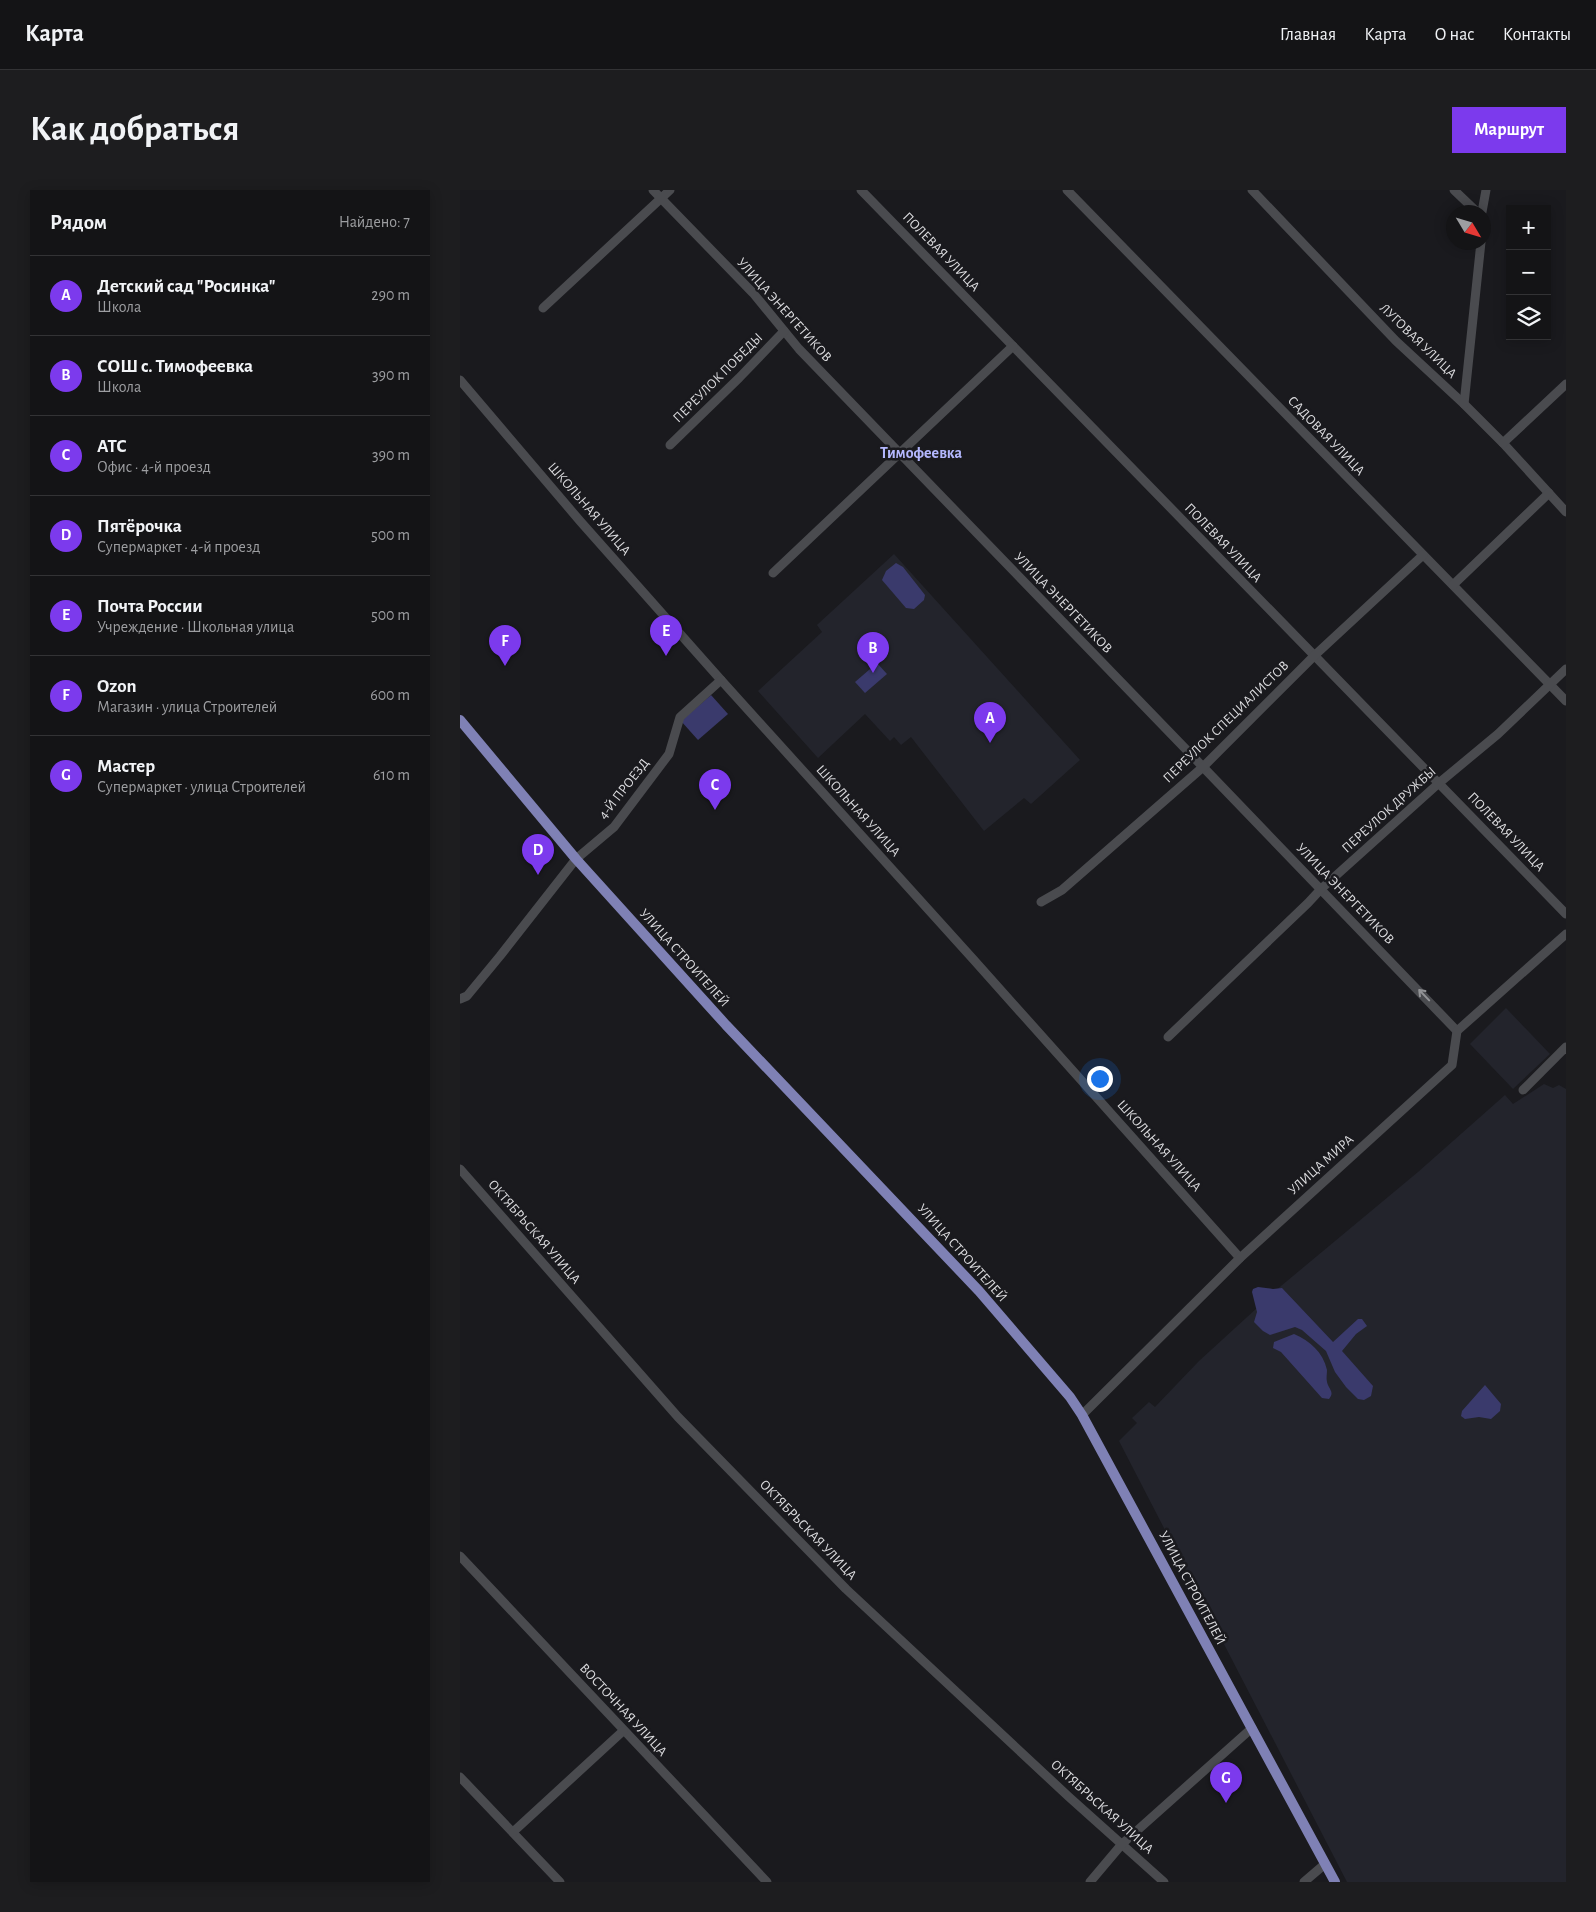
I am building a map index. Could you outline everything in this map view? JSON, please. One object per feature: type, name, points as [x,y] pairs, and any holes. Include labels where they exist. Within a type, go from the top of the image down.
[{"type":"main road","name":"УЛИЦА СТРОИТЕЛЕЙ","points":[[460,720],[576,859],[726,1024],[978,1291],[1070,1397],[1082,1415],[1335,1882]]},
{"type":"street","name":"УЛИЦА ЭНЕРГЕТИКОВ","points":[[653,190],[753,293],[799,349],[899,454],[1204,766],[1457,1031]]},
{"type":"street","points":[[544,308],[670,190]]},
{"type":"street","name":"ПОЛЕВАЯ УЛИЦА","points":[[861,190],[1566,914]]},
{"type":"street","name":"САДОВАЯ УЛИЦА","points":[[1067,190],[1566,701]]},
{"type":"street","name":"ЛУГОВАЯ УЛИЦА","points":[[1252,190],[1396,341],[1503,443],[1566,512]]},
{"type":"street","points":[[1454,190],[1470,205]]},
{"type":"street","points":[[1483,205],[1486,190]]},
{"type":"street","points":[[1464,404],[1480,250]]},
{"type":"street","name":"ПЕРЕУЛОК ПОБЕДЫ","points":[[670,445],[784,331]]},
{"type":"street","points":[[773,573],[1013,346]]},
{"type":"street","name":"ШКОЛЬНАЯ УЛИЦА","points":[[460,380],[580,521],[721,680],[974,959],[1240,1258]]},
{"type":"street","points":[[1503,443],[1566,384]]},
{"type":"street","points":[[1453,585],[1549,493]]},
{"type":"street","name":"ПЕРЕУЛОК СПЕЦИАЛИСТОВ","points":[[1041,902],[1062,890],[1204,766],[1314,656],[1423,555]]},
{"type":"street","name":"ПЕРЕУЛОК ДРУЖБЫ","points":[[1168,1037],[1321,889],[1438,783],[1498,734],[1566,670]]},
{"type":"street","name":"4-Й ПРОЕЗД","points":[[460,998],[466,996],[500,956],[576,859],[614,827],[669,754],[680,717],[721,680]]},
{"type":"street","points":[[1457,1031],[1566,934]]},
{"type":"street","name":"УЛИЦА МИРА","points":[[1082,1415],[1240,1258],[1452,1065],[1457,1031]]},
{"type":"street","points":[[1523,1090],[1566,1047]]},
{"type":"street","name":"ОКТЯБРЬСКАЯ УЛИЦА","points":[[460,1169],[678,1417],[846,1589],[1069,1797],[1164,1882]]},
{"type":"street","name":"ВОСТОЧНАЯ УЛИЦА","points":[[460,1556],[767,1882]]},
{"type":"street","points":[[1090,1882],[1122,1844],[1252,1728]]},
{"type":"street","points":[[513,1832],[623,1731]]},
{"type":"street","points":[[460,1777],[560,1882]]},
{"type":"street","points":[[1304,1882],[1325,1864]]},
{"type":"shaded area","points":[[894,554],[1080,760],[1031,804],[1024,798],[984,831],[911,737],[901,745],[894,737],[890,741],[865,714],[818,758],[758,691],[822,632],[817,625]]},
{"type":"shaded area","points":[[896,563],[903,567],[925,595],[924,600],[914,609],[906,608],[882,580],[886,571]]},
{"type":"shaded area","points":[[877,663],[887,674],[865,693],[855,682]]},
{"type":"shaded area","points":[[711,695],[728,714],[698,740],[681,721]]},
{"type":"shaded area","points":[[1506,1008],[1550,1054],[1513,1089],[1470,1044]]},
{"type":"shaded area","points":[[1544,1084],[1553,1088],[1559,1085],[1566,1089],[1566,1882],[1347,1882],[1119,1441],[1137,1423],[1132,1418],[1149,1402],[1155,1407],[1199,1361],[1281,1286],[1418,1172],[1505,1095],[1513,1104]]},
{"type":"shaded area","points":[[1258,1287],[1282,1288],[1333,1342],[1358,1319],[1362,1319],[1367,1326],[1356,1334],[1342,1351],[1373,1386],[1371,1396],[1364,1400],[1358,1399],[1335,1372],[1326,1351],[1302,1330],[1295,1327],[1270,1335],[1263,1331],[1254,1322],[1257,1312],[1252,1292],[1253,1289]]},
{"type":"shaded area","points":[[1294,1334],[1315,1348],[1322,1358],[1327,1370],[1327,1382],[1332,1393],[1329,1399],[1322,1398],[1281,1352],[1273,1348],[1274,1342]]},
{"type":"shaded area","points":[[1485,1385],[1501,1404],[1500,1411],[1491,1419],[1479,1417],[1465,1419],[1461,1416],[1462,1411]]},
{"type":"place","name":"Почта России","points":[[666,656]]},
{"type":"place","name":"Ozon","points":[[505,666]]},
{"type":"place","name":"СОШ с. Тимофеевка","points":[[873,673]]},
{"type":"place","name":"Детский сад \"Росинка\"","points":[[990,743]]},
{"type":"place","name":"АТС","points":[[715,810]]},
{"type":"place","name":"Пятёрочка","points":[[538,875]]},
{"type":"place","name":"Мастер","points":[[1226,1803]]},
{"type":"district","name":"Тимофеевка","points":[[921,453]]}]
